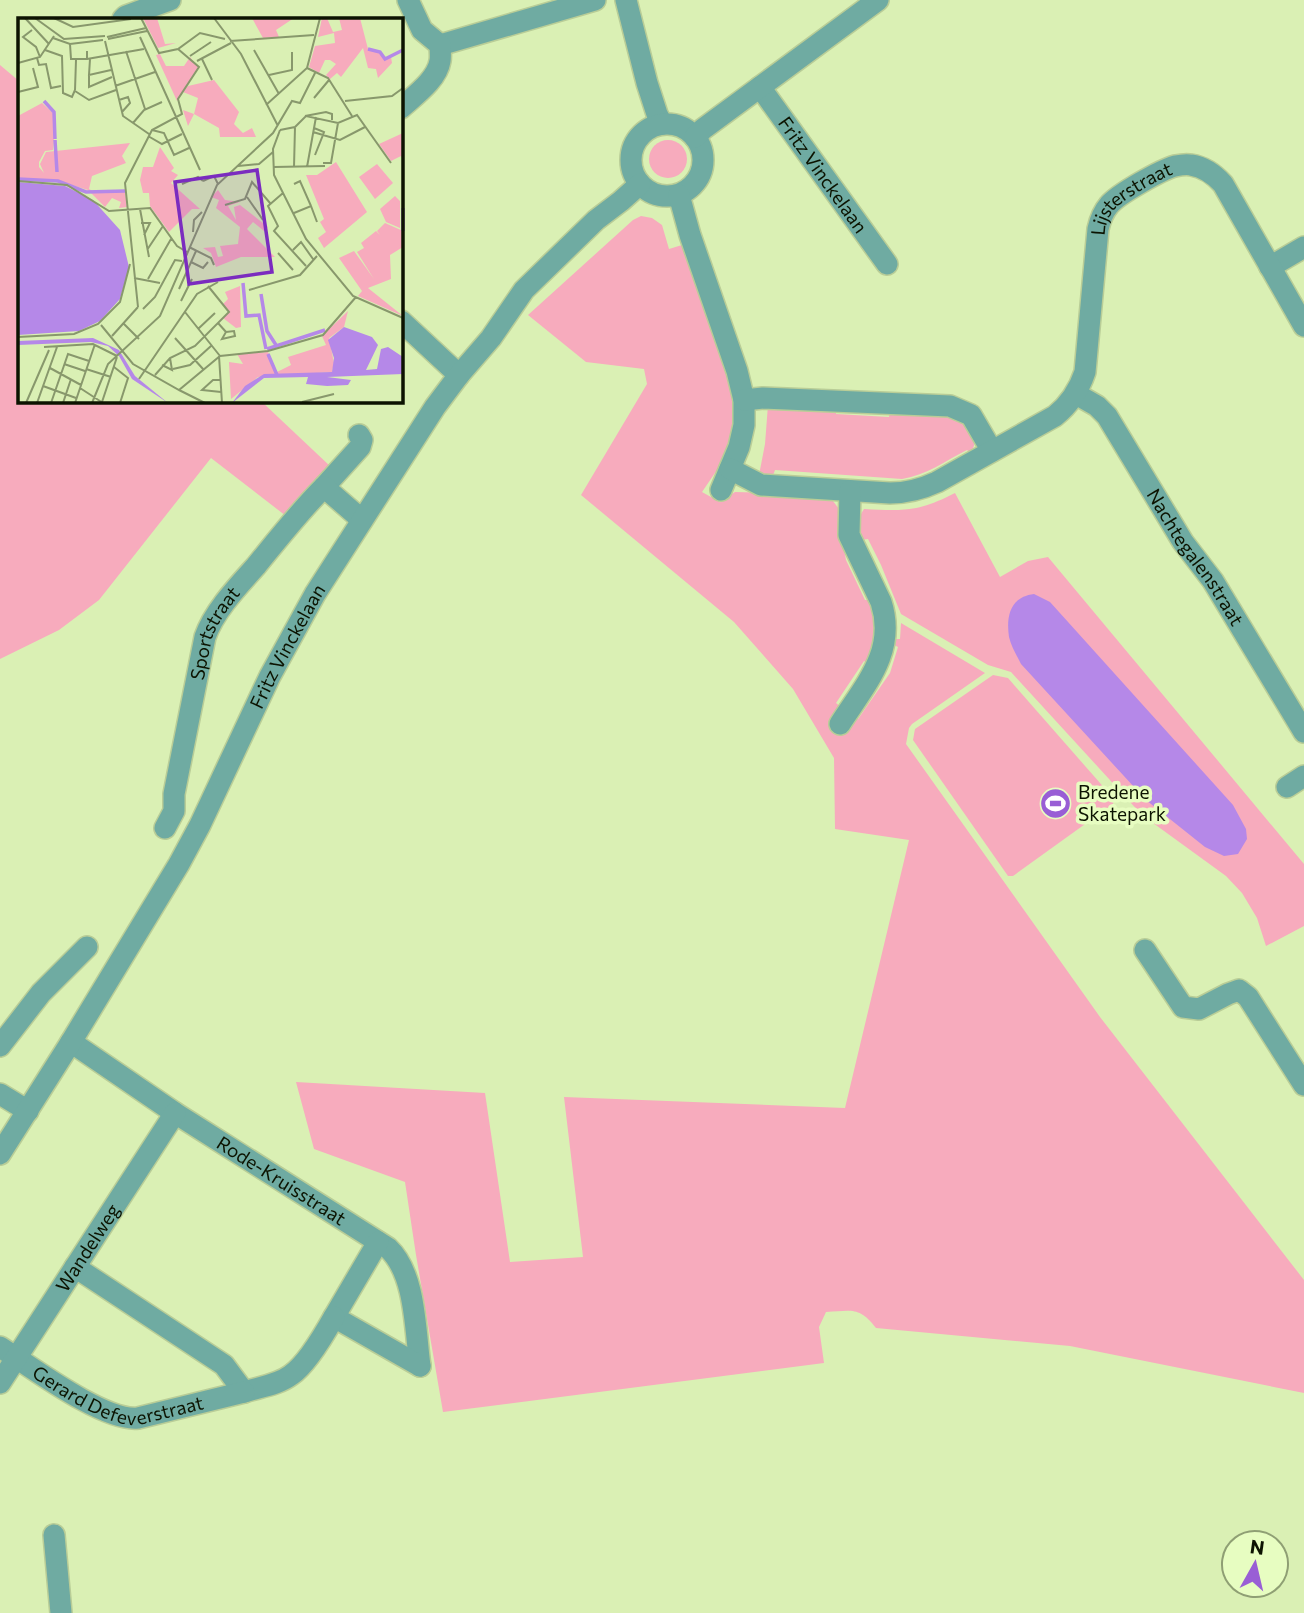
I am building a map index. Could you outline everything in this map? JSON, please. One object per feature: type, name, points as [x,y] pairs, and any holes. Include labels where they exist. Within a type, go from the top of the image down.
[{"type":"street","points":[[124,18],[170,0]]},
{"type":"street","points":[[408,0],[422,30],[440,45]]},
{"type":"street","points":[[440,45],[595,0]]},
{"type":"street","points":[[626,0],[647,83],[662,124]]},
{"type":"street","points":[[695,137],[878,0]]},
{"type":"street","points":[[402,107],[437,70],[440,45]]},
{"type":"street","name":"Fritz Vinckelaan","points":[[760,86],[887,264]]},
{"type":"street","points":[[662,124],[680,126],[695,137],[703,153],[702,171],[693,186],[679,195],[651,193],[634,176],[631,167],[633,148],[644,132],[662,124]]},
{"type":"street","name":"Lijsterstraat","points":[[730,469],[761,485],[895,494],[921,489],[937,482],[1055,416],[1076,394],[1086,365],[1099,223],[1105,210],[1119,196],[1173,167],[1190,165],[1205,169],[1223,184],[1304,326]]},
{"type":"street","name":"Fritz Vinckelaan","points":[[0,1154],[167,884],[200,825],[270,676],[315,594],[435,407],[491,338],[524,290],[596,220],[640,184]]},
{"type":"street","points":[[679,195],[744,400],[743,431],[738,452],[721,490]]},
{"type":"street","points":[[1270,267],[1304,247]]},
{"type":"street","points":[[402,322],[459,375]]},
{"type":"street","name":"Nachtegalenstraat","points":[[1076,394],[1097,406],[1107,416],[1183,542],[1213,581],[1304,732]]},
{"type":"street","points":[[744,400],[763,398],[950,406],[971,415],[992,451]]},
{"type":"street","name":"Sportstraat","points":[[200,825],[169,819],[208,627],[304,507],[360,447],[362,440],[359,435]]},
{"type":"street","points":[[324,487],[362,520]]},
{"type":"street","points":[[840,724],[877,666],[884,649],[886,633],[882,605],[849,535],[850,491]]},
{"type":"street","points":[[0,1046],[41,993],[87,947]]},
{"type":"street","points":[[1145,950],[1183,1007],[1199,1009],[1239,990],[1248,998],[1304,1085]]},
{"type":"street","name":"Rode-Kruisstraat","points":[[71,1042],[175,1113],[395,1254],[408,1282],[419,1366],[334,1317]]},
{"type":"street","points":[[0,1094],[28,1111]]},
{"type":"street","name":"Wandelweg","points":[[0,1383],[8,1352],[75,1267],[175,1113]]},
{"type":"street","name":"Gerard Defeverstraat","points":[[8,1352],[90,1405],[122,1417],[138,1418],[225,1398],[290,1377],[324,1334],[378,1242]]},
{"type":"street","name":"Gerard Defeverstraat","points":[[75,1267],[224,1365],[244,1392]]},
{"type":"street","points":[[54,1535],[61,1613]]},
{"type":"shaded area","points":[[0,65],[18,80],[18,402],[262,402],[331,467],[286,516],[211,458],[99,600],[59,630],[0,659]]},
{"type":"shaded area","points":[[668,140],[682,145],[687,159],[682,173],[668,178],[654,173],[649,159],[654,145]]},
{"type":"shaded area","points":[[641,216],[652,218],[662,225],[669,249],[682,245],[731,384],[734,415],[730,443],[717,470],[702,492],[720,502],[735,492],[830,497],[842,513],[842,538],[846,560],[865,600],[871,600],[877,632],[875,647],[868,664],[864,661],[836,703],[842,708],[832,723],[846,733],[890,673],[898,647],[894,645],[894,639],[900,639],[901,623],[985,673],[912,724],[906,744],[1100,1017],[1304,1280],[1304,1393],[1070,1346],[876,1328],[865,1316],[848,1311],[826,1312],[819,1327],[824,1363],[443,1412],[405,1182],[314,1149],[296,1082],[485,1093],[510,1262],[583,1257],[564,1097],[845,1108],[909,840],[835,829],[834,758],[793,689],[734,622],[581,495],[647,384],[644,369],[586,362],[528,315],[633,220]]},
{"type":"shaded area","points":[[768,405],[836,409],[836,414],[889,417],[890,411],[943,411],[965,419],[974,436],[973,449],[970,453],[967,450],[928,471],[902,479],[775,470],[772,478],[759,475]]},
{"type":"shaded area","points":[[955,493],[1000,577],[1028,561],[1048,557],[1304,864],[1304,926],[1266,946],[1257,918],[1242,893],[1226,876],[1142,815],[1011,672],[988,665],[901,614],[868,539],[861,540],[860,516],[864,509],[901,510],[920,507]]},
{"type":"shaded area","points":[[1034,594],[1050,602],[1233,805],[1246,829],[1247,839],[1238,854],[1224,856],[1205,847],[1146,800],[1021,664],[1009,637],[1009,615],[1015,603]]},
{"type":"shaded area","points":[[993,675],[1008,678],[1114,799],[1113,804],[1013,876],[1008,876],[913,740],[915,729]]},
{"type":"place","name":"Bredene Skatepark","points":[[1055,803]]}]
